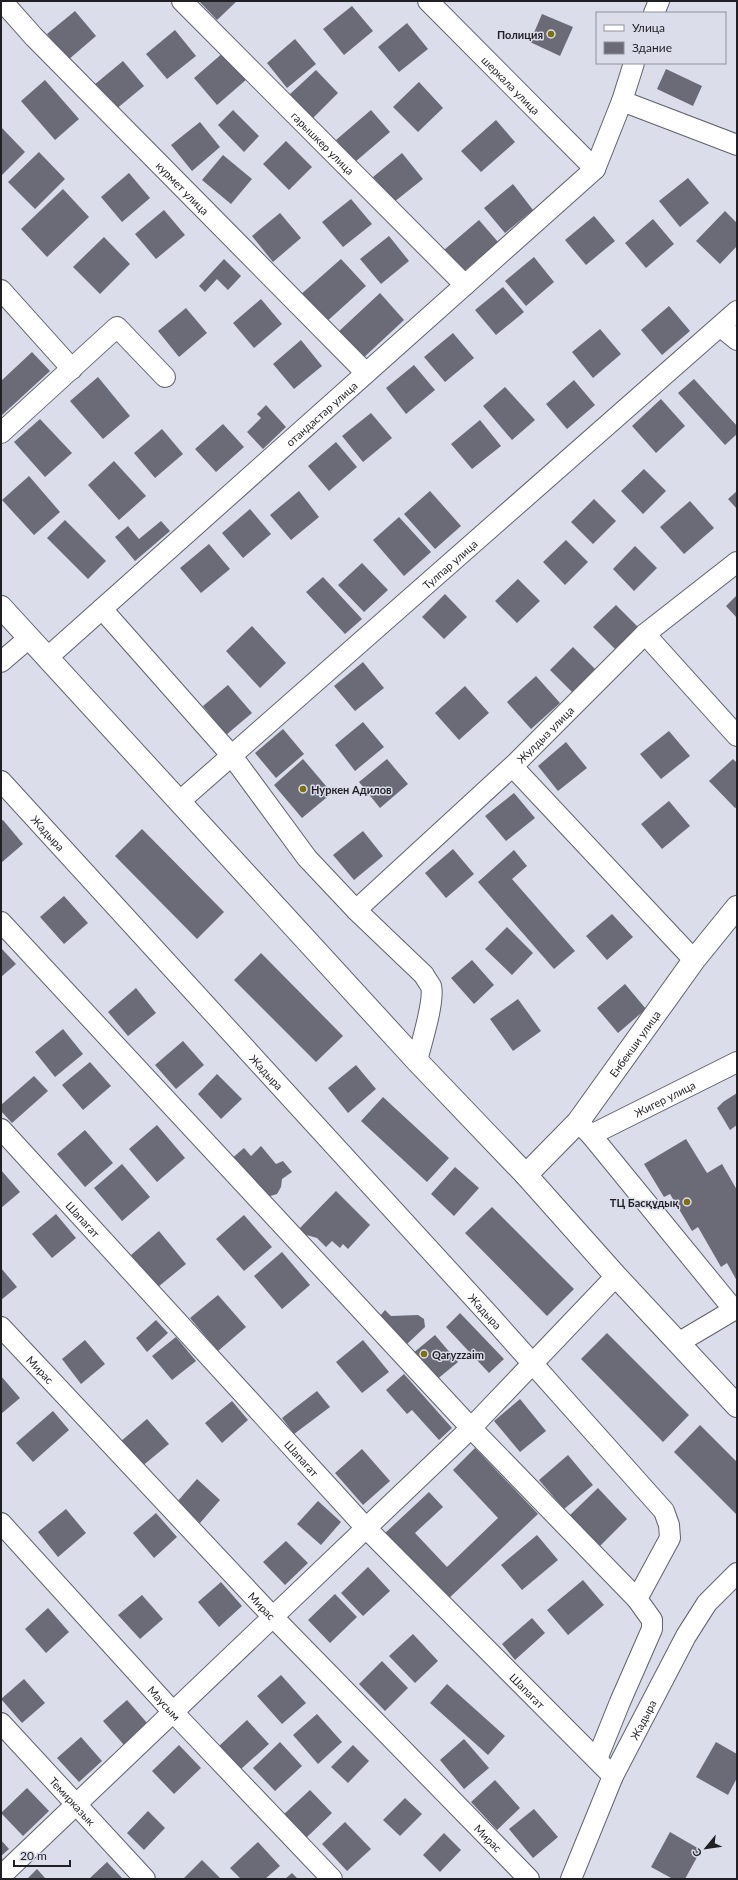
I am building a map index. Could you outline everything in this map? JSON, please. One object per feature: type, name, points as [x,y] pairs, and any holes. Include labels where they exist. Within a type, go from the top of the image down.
[{"type":"main road","points":[[1,607],[417,1060],[526,1175],[616,1276],[737,1406]]},
{"type":"main road","name":"Енбекши улица","points":[[526,1175],[584,1128],[694,960],[737,907]]},
{"type":"street","name":"курмет улица","points":[[2,1],[34,37],[366,373]]},
{"type":"street","name":"гарышкер улица","points":[[182,1],[465,285]]},
{"type":"street","name":"шеркала улица","points":[[428,1],[595,169]]},
{"type":"street","points":[[654,12],[659,1]]},
{"type":"street","points":[[595,169],[622,100],[634,64]]},
{"type":"street","points":[[622,100],[737,145]]},
{"type":"street","name":"отандастар улица","points":[[48,657],[595,169]]},
{"type":"street","points":[[1,290],[72,369]]},
{"type":"street","name":"Тулпар улица","points":[[180,802],[721,327],[737,311]]},
{"type":"street","points":[[1,433],[117,327],[165,377]]},
{"type":"street","points":[[721,327],[737,340]]},
{"type":"street","name":"Жулдыз улица","points":[[356,910],[513,767],[645,634],[737,562]]},
{"type":"street","points":[[102,609],[232,756],[307,858],[356,910],[424,976],[431,987],[430,1009],[417,1060]]},
{"type":"street","points":[[645,634],[737,736]]},
{"type":"street","points":[[1,662],[29,638]]},
{"type":"street","points":[[513,767],[694,960]]},
{"type":"street","name":"Жадыра","points":[[1,781],[532,1363],[664,1511],[669,1525],[670,1538],[637,1599]]},
{"type":"street","points":[[1,922],[471,1428],[637,1599],[652,1620],[652,1629],[596,1759]]},
{"type":"street","name":"Жигер улица","points":[[584,1128],[737,1062]]},
{"type":"street","points":[[584,1128],[735,1309],[678,1343]]},
{"type":"street","name":"Шапагат","points":[[1,1129],[366,1528],[613,1776]]},
{"type":"street","points":[[1,1876],[471,1428],[616,1276]]},
{"type":"street","name":"Мирас","points":[[1,1327],[273,1617],[528,1879]]},
{"type":"street","name":"Маусым","points":[[1,1523],[173,1712],[332,1879]]},
{"type":"street","name":"Жадыра","points":[[571,1879],[613,1776],[690,1630],[707,1603],[737,1573]]},
{"type":"street","name":"Темирказык","points":[[1,1723],[145,1879]]},
{"type":"building","points":[[199,1],[237,1],[217,20]]},
{"type":"building","points":[[352,6],[373,31],[344,55],[323,29]]},
{"type":"building","points":[[75,11],[96,36],[68,60],[47,34]]},
{"type":"building","name":"Полиция","points":[[542,14],[573,27],[560,56],[530,42]]},
{"type":"building","points":[[407,23],[428,49],[399,72],[378,47]]},
{"type":"building","points":[[175,30],[196,56],[167,79],[146,54]]},
{"type":"building","points":[[295,39],[316,64],[287,88],[267,63]]},
{"type":"building","points":[[224,52],[247,79],[217,105],[194,78]]},
{"type":"building","points":[[123,61],[144,86],[115,110],[94,85]]},
{"type":"building","points":[[666,69],[702,86],[693,106],[657,89]]},
{"type":"building","points":[[316,70],[338,93],[312,119],[289,95]]},
{"type":"building","points":[[45,80],[79,119],[55,140],[21,101]]},
{"type":"building","points":[[419,82],[443,108],[418,132],[393,107]]},
{"type":"building","points":[[233,110],[259,136],[244,152],[218,125]]},
{"type":"building","points":[[371,110],[390,132],[355,162],[336,140]]},
{"type":"building","points":[[496,120],[515,142],[481,172],[461,151]]},
{"type":"building","points":[[200,122],[220,147],[192,171],[171,145]]},
{"type":"building","points":[[1,127],[25,152],[1,176]]},
{"type":"building","points":[[286,141],[312,167],[289,190],[263,164]]},
{"type":"building","points":[[39,152],[65,179],[35,209],[8,182]]},
{"type":"building","points":[[402,153],[423,179],[394,202],[373,177]]},
{"type":"building","points":[[223,155],[252,179],[231,204],[202,180]]},
{"type":"building","points":[[129,173],[150,198],[122,222],[101,197]]},
{"type":"building","points":[[688,178],[709,203],[680,227],[659,201]]},
{"type":"building","points":[[513,184],[533,210],[505,233],[484,208]]},
{"type":"building","points":[[63,189],[89,217],[47,257],[21,229]]},
{"type":"building","points":[[351,199],[372,224],[343,247],[322,222]]},
{"type":"building","points":[[164,210],[185,235],[156,259],[135,234]]},
{"type":"building","points":[[725,211],[737,223],[737,246],[720,264],[696,241]]},
{"type":"building","points":[[280,213],[301,238],[273,262],[252,236]]},
{"type":"building","points":[[594,216],[615,241],[586,265],[565,240]]},
{"type":"building","points":[[653,219],[674,244],[646,268],[625,243]]},
{"type":"building","points":[[479,220],[498,242],[463,272],[444,250]]},
{"type":"building","points":[[389,236],[409,261],[381,284],[360,259]]},
{"type":"building","points":[[104,237],[130,264],[100,294],[73,267]]},
{"type":"building","points":[[534,257],[554,282],[526,306],[505,281]]},
{"type":"building","points":[[224,259],[241,276],[228,290],[217,279],[205,292],[199,286]]},
{"type":"building","points":[[341,259],[366,286],[324,324],[299,296]]},
{"type":"building","points":[[503,287],[524,312],[496,335],[475,310]]},
{"type":"building","points":[[380,293],[404,320],[360,361],[336,334]]},
{"type":"building","points":[[261,299],[282,324],[254,348],[233,323]]},
{"type":"building","points":[[669,306],[690,331],[662,355],[641,330]]},
{"type":"building","points":[[186,308],[207,333],[179,357],[158,331]]},
{"type":"building","points":[[600,329],[621,354],[593,378],[572,352]]},
{"type":"building","points":[[453,333],[474,358],[445,382],[424,357]]},
{"type":"building","points":[[301,340],[322,366],[294,389],[273,364]]},
{"type":"building","points":[[32,352],[50,371],[1,416],[1,381]]},
{"type":"building","points":[[414,365],[435,390],[406,414],[386,388]]},
{"type":"building","points":[[98,377],[130,416],[103,439],[70,401]]},
{"type":"building","points":[[694,379],[737,426],[737,434],[725,445],[678,393]]},
{"type":"building","points":[[574,380],[595,405],[567,429],[546,404]]},
{"type":"building","points":[[505,387],[535,420],[512,440],[483,406]]},
{"type":"building","points":[[661,399],[685,426],[656,453],[632,426]]},
{"type":"building","points":[[266,405],[286,427],[263,449],[247,432],[261,418],[257,414]]},
{"type":"building","points":[[371,413],[392,438],[363,462],[342,436]]},
{"type":"building","points":[[40,419],[72,453],[45,477],[14,442]]},
{"type":"building","points":[[480,420],[501,446],[472,469],[451,444]]},
{"type":"building","points":[[223,424],[244,447],[216,472],[195,449]]},
{"type":"building","points":[[162,429],[183,454],[155,478],[134,453]]},
{"type":"building","points":[[336,442],[357,467],[329,491],[308,466]]},
{"type":"building","points":[[114,461],[146,496],[119,520],[88,485]]},
{"type":"building","points":[[644,469],[666,491],[643,514],[621,491]]},
{"type":"building","points":[[29,476],[60,512],[34,535],[2,500]]},
{"type":"building","points":[[299,491],[319,517],[291,540],[270,515]]},
{"type":"building","points":[[430,491],[461,526],[435,549],[404,514]]},
{"type":"building","points":[[737,491],[737,509],[728,499]]},
{"type":"building","points":[[594,499],[616,521],[593,544],[571,522]]},
{"type":"building","points":[[690,501],[714,528],[684,554],[660,527]]},
{"type":"building","points":[[250,509],[271,534],[243,558],[222,533]]},
{"type":"building","points":[[399,517],[431,552],[404,576],[373,540]]},
{"type":"building","points":[[65,520],[106,561],[88,579],[47,538]]},
{"type":"building","points":[[161,521],[170,531],[135,561],[115,537],[128,526],[139,539]]},
{"type":"building","points":[[566,540],[588,562],[565,585],[543,562]]},
{"type":"building","points":[[209,544],[230,569],[201,593],[180,568]]},
{"type":"building","points":[[635,546],[657,568],[634,591],[613,569]]},
{"type":"building","points":[[362,563],[388,590],[364,612],[338,585]]},
{"type":"building","points":[[323,577],[362,619],[345,634],[306,592]]},
{"type":"building","points":[[518,579],[540,601],[517,623],[495,601]]},
{"type":"building","points":[[445,594],[467,617],[444,639],[422,617]]},
{"type":"building","points":[[737,595],[737,618],[726,606]]},
{"type":"building","points":[[616,605],[638,627],[615,649],[593,627]]},
{"type":"building","points":[[252,626],[286,663],[260,688],[226,651]]},
{"type":"building","points":[[573,647],[595,669],[572,692],[550,670]]},
{"type":"building","points":[[363,662],[384,688],[355,711],[334,686]]},
{"type":"building","points":[[536,676],[560,703],[531,729],[507,702]]},
{"type":"building","points":[[228,685],[252,713],[226,735],[203,706]]},
{"type":"building","points":[[465,686],[489,713],[459,740],[435,713]]},
{"type":"building","points":[[363,722],[384,747],[355,771],[335,745]]},
{"type":"building","points":[[283,729],[304,754],[276,778],[255,753]]},
{"type":"building","points":[[669,731],[690,756],[661,779],[640,754]]},
{"type":"building","points":[[566,742],[587,768],[558,791],[538,766]]},
{"type":"building","name":"Нуркен Адилов","points":[[303,759],[332,793],[302,818],[274,785]]},
{"type":"building","points":[[387,759],[408,784],[380,808],[359,782]]},
{"type":"building","points":[[733,759],[737,763],[737,807],[735,808],[709,781]]},
{"type":"building","points":[[514,793],[535,818],[506,841],[485,816]]},
{"type":"building","points":[[669,801],[690,826],[662,849],[641,824]]},
{"type":"building","points":[[3,820],[23,844],[1,863],[1,821]]},
{"type":"building","points":[[142,829],[224,912],[197,939],[115,856]]},
{"type":"building","points":[[363,831],[383,856],[354,880],[333,855]]},
{"type":"building","points":[[453,849],[474,874],[446,898],[425,873]]},
{"type":"building","points":[[514,850],[527,866],[512,879],[575,951],[554,969],[478,882]]},
{"type":"building","points":[[64,896],[88,923],[64,944],[40,917]]},
{"type":"building","points":[[612,914],[633,937],[607,960],[586,936]]},
{"type":"building","points":[[507,927],[533,953],[512,975],[485,949]]},
{"type":"building","points":[[1,948],[16,964],[1,977]]},
{"type":"building","points":[[261,953],[343,1036],[316,1062],[234,980]]},
{"type":"building","points":[[472,960],[494,985],[474,1004],[451,978]]},
{"type":"building","points":[[625,984],[646,1009],[618,1033],[597,1008]]},
{"type":"building","points":[[136,988],[156,1013],[128,1036],[108,1012]]},
{"type":"building","points":[[518,999],[541,1031],[513,1051],[490,1019]]},
{"type":"building","points":[[63,1029],[83,1054],[55,1077],[35,1052]]},
{"type":"building","points":[[183,1041],[204,1065],[176,1089],[155,1065]]},
{"type":"building","points":[[90,1062],[111,1086],[83,1110],[62,1085]]},
{"type":"building","points":[[356,1065],[376,1089],[348,1113],[328,1088]]},
{"type":"building","points":[[217,1074],[242,1099],[221,1119],[198,1094]]},
{"type":"building","points":[[34,1076],[48,1091],[12,1123],[1,1111],[1,1105]]},
{"type":"building","points":[[737,1093],[737,1125],[730,1130],[717,1108]]},
{"type":"building","points":[[383,1097],[449,1158],[427,1182],[361,1121]]},
{"type":"building","points":[[157,1125],[185,1158],[157,1182],[129,1149]]},
{"type":"building","points":[[85,1130],[113,1163],[85,1187],[57,1154]]},
{"type":"building","points":[[686,1139],[707,1173],[722,1164],[737,1190],[737,1281],[727,1263],[721,1267],[698,1227],[692,1231],[670,1194],[664,1197],[644,1164]]},
{"type":"building","points":[[261,1146],[276,1164],[283,1161],[292,1172],[282,1179],[281,1187],[277,1194],[264,1198],[230,1160],[244,1148],[251,1156]]},
{"type":"building","points":[[122,1164],[150,1197],[122,1221],[94,1188]]},
{"type":"building","points":[[455,1167],[479,1188],[454,1216],[431,1194]]},
{"type":"building","points":[[1,1170],[20,1192],[1,1208]]},
{"type":"building","points":[[336,1191],[370,1225],[348,1249],[343,1244],[340,1248],[332,1241],[326,1247],[317,1238],[303,1234],[299,1229]]},
{"type":"building","points":[[492,1207],[574,1289],[547,1316],[465,1233]]},
{"type":"building","points":[[56,1214],[76,1238],[52,1258],[32,1234]]},
{"type":"building","points":[[244,1215],[272,1247],[244,1271],[216,1239]]},
{"type":"building","points":[[159,1231],[186,1264],[158,1287],[131,1255]]},
{"type":"building","points":[[282,1252],[310,1285],[282,1309],[254,1276]]},
{"type":"building","points":[[1,1268],[17,1287],[1,1300]]},
{"type":"building","points":[[218,1295],[246,1327],[218,1351],[190,1318]]},
{"type":"building","points":[[385,1310],[391,1316],[418,1315],[424,1319],[425,1327],[407,1344],[380,1316]]},
{"type":"building","points":[[460,1313],[504,1359],[489,1373],[446,1327]]},
{"type":"building","points":[[156,1320],[168,1333],[147,1352],[136,1338]]},
{"type":"building","points":[[607,1333],[689,1415],[663,1442],[581,1359]]},
{"type":"building","points":[[435,1335],[458,1362],[435,1381],[412,1354]]},
{"type":"building","points":[[176,1337],[196,1361],[172,1380],[152,1356]]},
{"type":"building","points":[[85,1340],[105,1364],[81,1384],[62,1359]]},
{"type":"building","points":[[363,1340],[389,1372],[362,1393],[336,1362]]},
{"type":"building","points":[[404,1374],[452,1428],[439,1440],[412,1410],[407,1414],[386,1390]]},
{"type":"building","points":[[1,1376],[20,1398],[1,1414]]},
{"type":"building","points":[[317,1391],[330,1407],[294,1434],[282,1418]]},
{"type":"building","points":[[520,1399],[546,1431],[520,1452],[494,1421]]},
{"type":"building","points":[[232,1401],[248,1420],[222,1443],[205,1423]]},
{"type":"building","points":[[53,1411],[69,1430],[33,1462],[16,1443]]},
{"type":"building","points":[[147,1419],[169,1444],[141,1467],[120,1442]]},
{"type":"building","points":[[700,1425],[737,1462],[737,1515],[674,1452]]},
{"type":"building","points":[[475,1448],[538,1514],[446,1601],[383,1535],[429,1492],[443,1507],[415,1533],[447,1567],[498,1518],[453,1470]]},
{"type":"building","points":[[362,1449],[390,1481],[363,1505],[335,1473]]},
{"type":"building","points":[[568,1455],[593,1485],[564,1509],[539,1480]]},
{"type":"building","points":[[197,1479],[220,1500],[200,1523],[177,1502]]},
{"type":"building","points":[[598,1488],[627,1519],[599,1547],[569,1516]]},
{"type":"building","points":[[318,1501],[341,1522],[321,1545],[297,1524]]},
{"type":"building","points":[[66,1509],[86,1533],[58,1557],[38,1532]]},
{"type":"building","points":[[156,1513],[177,1537],[154,1558],[133,1533]]},
{"type":"building","points":[[537,1535],[558,1560],[522,1590],[501,1565]]},
{"type":"building","points":[[286,1541],[308,1563],[285,1585],[263,1562]]},
{"type":"building","points":[[368,1567],[390,1591],[363,1616],[341,1593]]},
{"type":"building","points":[[583,1580],[604,1605],[568,1635],[547,1610]]},
{"type":"building","points":[[221,1582],[242,1606],[219,1627],[198,1602]]},
{"type":"building","points":[[335,1594],[357,1617],[330,1643],[308,1620]]},
{"type":"building","points":[[142,1595],[163,1619],[140,1639],[118,1615]]},
{"type":"building","points":[[48,1608],[69,1632],[46,1653],[25,1629]]},
{"type":"building","points":[[532,1618],[545,1633],[515,1660],[502,1644]]},
{"type":"building","points":[[413,1634],[438,1661],[415,1683],[389,1656]]},
{"type":"building","points":[[382,1661],[408,1688],[385,1711],[359,1684]]},
{"type":"building","points":[[281,1675],[306,1703],[282,1724],[257,1696]]},
{"type":"building","points":[[24,1679],[45,1703],[22,1723],[1,1699]]},
{"type":"building","points":[[447,1684],[505,1736],[488,1755],[430,1703]]},
{"type":"building","points":[[127,1700],[148,1724],[124,1745],[103,1721]]},
{"type":"building","points":[[317,1714],[342,1742],[318,1764],[293,1735]]},
{"type":"building","points":[[247,1720],[269,1744],[241,1769],[219,1746]]},
{"type":"building","points":[[81,1737],[102,1761],[79,1782],[57,1758]]},
{"type":"building","points":[[464,1739],[489,1768],[464,1789],[440,1760]]},
{"type":"building","points":[[280,1742],[302,1766],[275,1791],[253,1768]]},
{"type":"building","points":[[716,1742],[737,1754],[737,1778],[728,1795],[696,1777]]},
{"type":"building","points":[[179,1745],[201,1768],[174,1794],[152,1771]]},
{"type":"building","points":[[353,1745],[369,1761],[348,1783],[331,1767]]},
{"type":"building","points":[[495,1780],[520,1808],[497,1830],[471,1802]]},
{"type":"building","points":[[27,1788],[49,1811],[23,1836],[1,1813]]},
{"type":"building","points":[[310,1790],[332,1813],[305,1839],[283,1815]]},
{"type":"building","points":[[405,1798],[422,1814],[400,1836],[383,1820]]},
{"type":"building","points":[[534,1809],[558,1837],[533,1858],[509,1829]]},
{"type":"building","points":[[148,1811],[165,1828],[144,1850],[127,1833]]},
{"type":"building","points":[[345,1822],[371,1849],[347,1871],[322,1844]]},
{"type":"building","points":[[670,1832],[701,1850],[685,1879],[673,1879],[651,1867]]},
{"type":"building","points":[[444,1833],[461,1850],[440,1872],[423,1855]]},
{"type":"building","points":[[1,1840],[9,1849],[1,1856]]},
{"type":"building","points":[[258,1842],[280,1866],[265,1879],[241,1879],[230,1868]]},
{"type":"building","points":[[202,1860],[221,1879],[183,1879]]},
{"type":"building","points":[[107,1862],[123,1879],[89,1879]]},
{"type":"building","points":[[37,1869],[45,1878],[27,1879]]},
{"type":"building","points":[[292,1873],[298,1879],[285,1879]]},
{"type":"place","name":"Полиция","points":[[551,34]]},
{"type":"place","name":"Нуркен Адилов","points":[[303,789]]},
{"type":"place","name":"ТЦ Басқұдық","points":[[687,1202]]},
{"type":"place","name":"Qaryzzaim","points":[[424,1354]]}]
